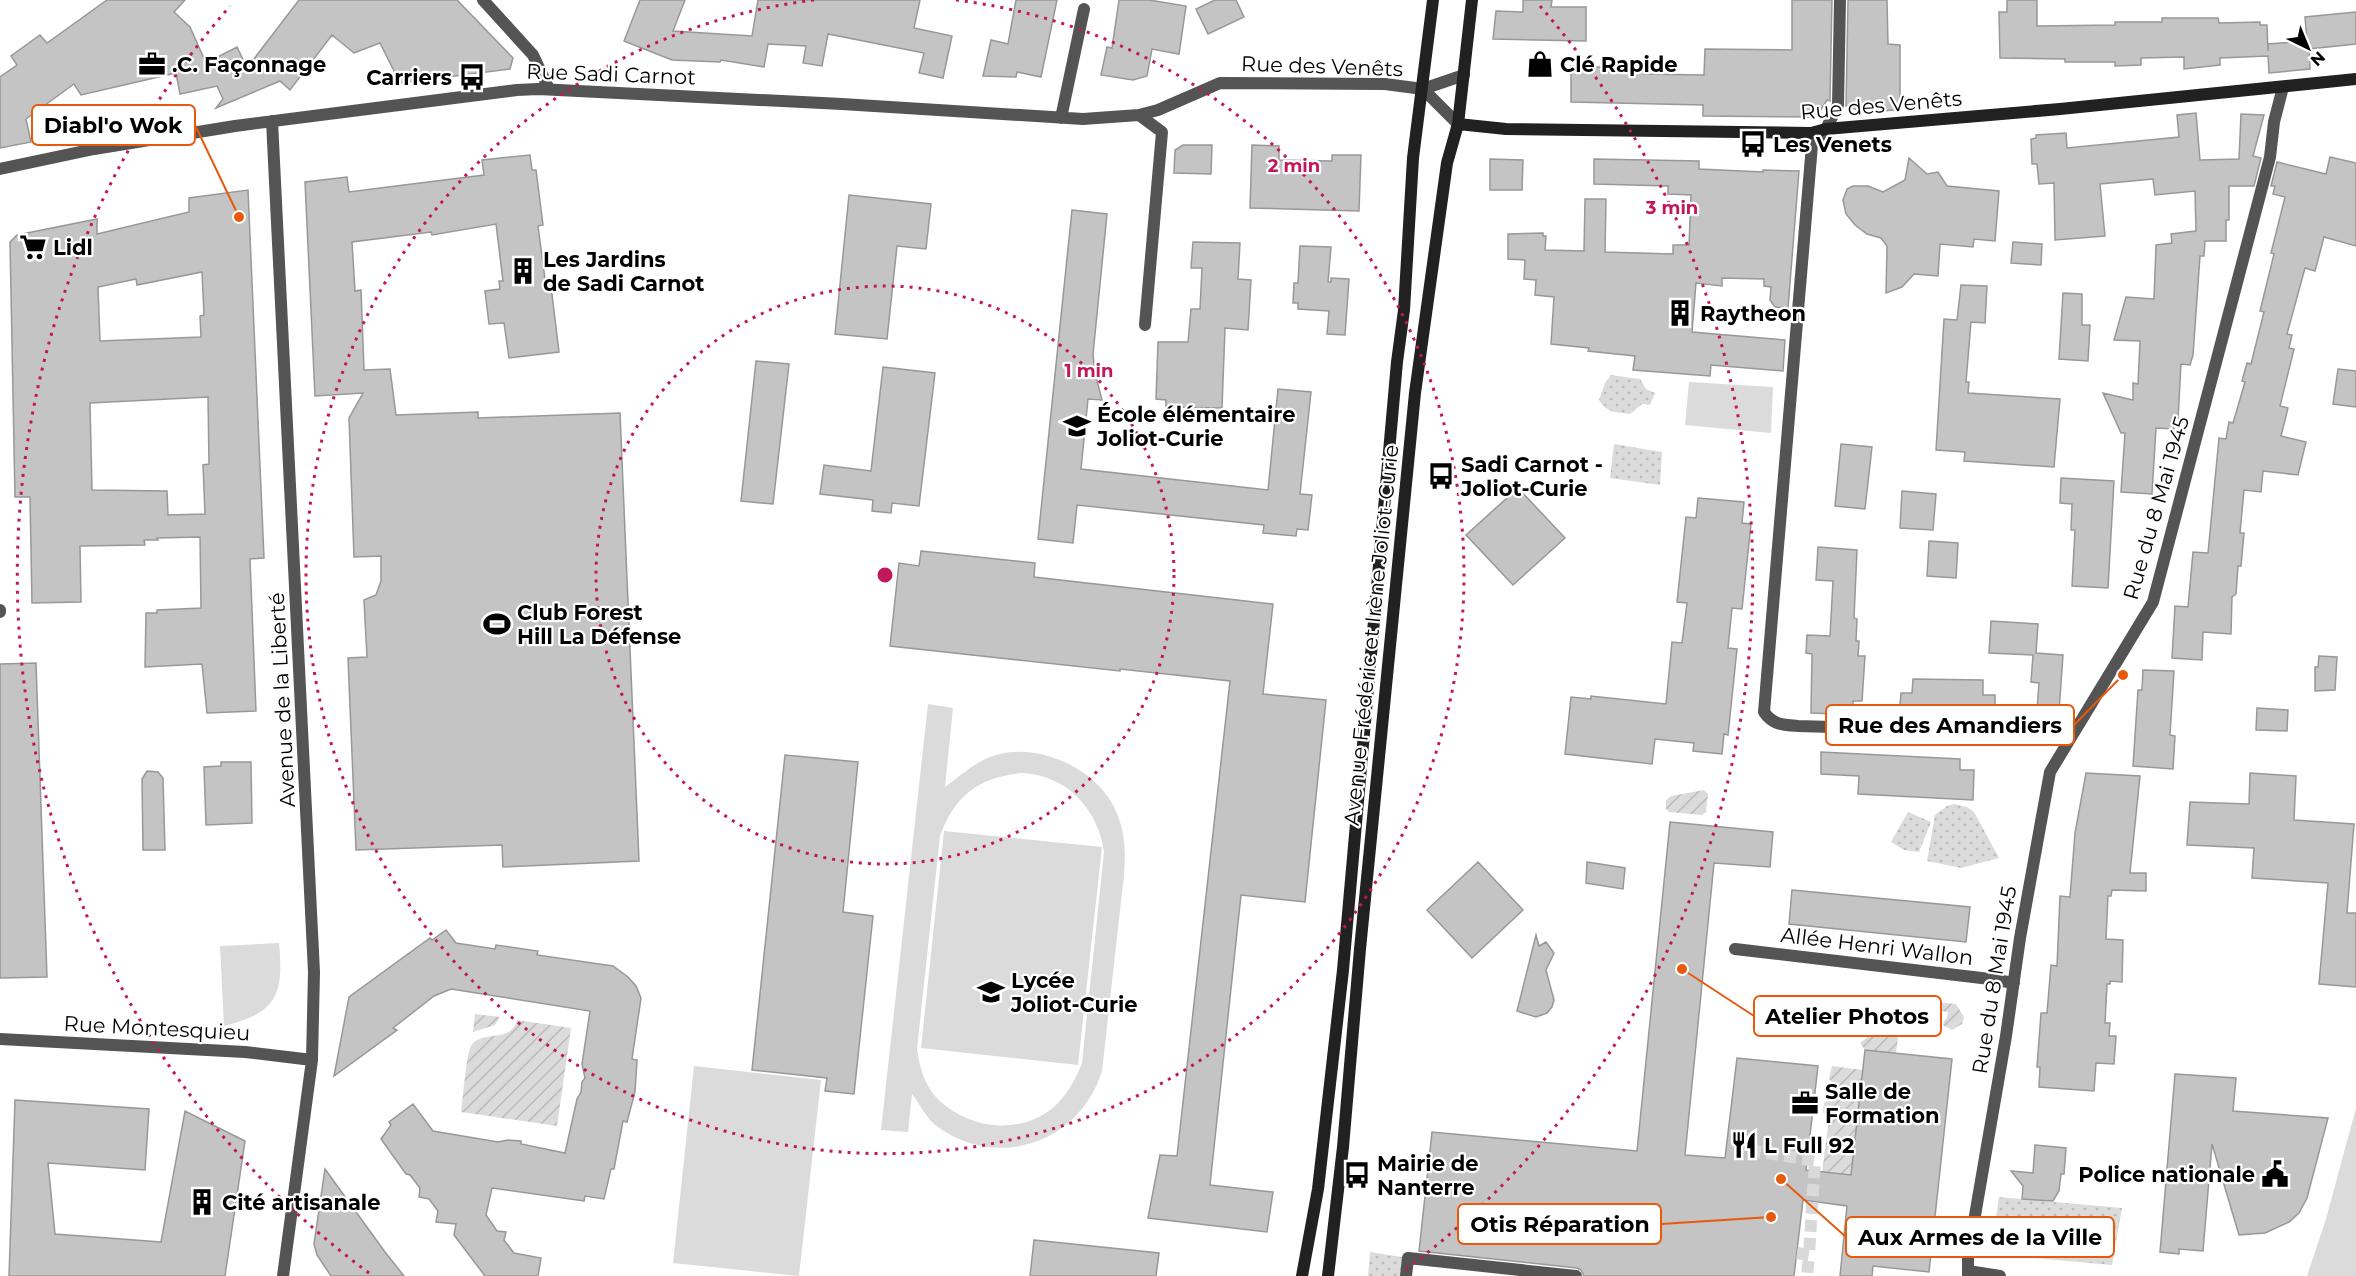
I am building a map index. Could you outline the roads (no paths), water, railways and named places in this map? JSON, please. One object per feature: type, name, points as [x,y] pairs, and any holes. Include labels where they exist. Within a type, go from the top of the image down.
[{"type":"main road","name":"Avenue Frédéric et Irène Joliot-Curie","points":[[1302,1276],[1318,1189],[1343,970],[1397,362],[1404,310],[1413,158],[1433,0]]},
{"type":"main road","name":"Avenue Frédéric et Irène Joliot-Curie","points":[[1328,1276],[1344,1147],[1361,940],[1414,393],[1447,163],[1458,124],[1472,0]]},
{"type":"main road","name":"Rue des Venêts","points":[[1458,124],[1506,129],[1811,133],[1826,129],[2060,109],[2356,79]]},
{"type":"street","points":[[483,0],[533,55],[549,89]]},
{"type":"street","points":[[1840,0],[1838,105],[1826,129],[1812,145],[1764,712],[1770,720],[1778,724],[1798,726],[2030,733],[2071,737]]},
{"type":"street","points":[[1061,118],[1084,9]]},
{"type":"street","name":"Rue des Venêts","points":[[1220,83],[1385,84],[1423,89],[1464,75]]},
{"type":"street","name":"Rue Sadi Carnot","points":[[0,169],[94,149],[272,121],[517,90],[549,89],[842,104],[1083,119],[1139,116],[1220,83]]},
{"type":"street","name":"Rue du 8 Mai 1945","points":[[1968,1273],[1968,1256],[2050,772],[2154,602],[2270,157],[2274,122],[2283,87]]},
{"type":"street","name":"Rue des Venêts","points":[[1423,89],[1458,124]]},
{"type":"street","points":[[1139,116],[1162,132],[1145,325]]},
{"type":"street","name":"Avenue de la Liberté","points":[[272,121],[314,972],[312,1060],[283,1276]]},
{"type":"street","name":"Allée Henri Wallon","points":[[1735,949],[2014,983]]},
{"type":"street","name":"Rue Montesquieu","points":[[0,1039],[245,1052],[312,1060]]},
{"type":"street","points":[[1406,1276],[1408,1258],[1576,1276]]},
{"type":"street","points":[[1968,1273],[2000,1276]]},
{"type":"tunnel","points":[[1749,1150],[1815,1161],[1809,1255]]},
{"type":"tunnel","points":[[1797,1253],[1809,1255],[1807,1276]]},
{"type":"place","name":".C. Façonnage","points":[[152,64]]},
{"type":"place","name":"Clé Rapide","points":[[1540,64]]},
{"type":"place","name":"Carriers","points":[[472,77]]},
{"type":"place","name":"Les Venets","points":[[1753,144]]},
{"type":"place","name":"Diabl'o Wok","points":[[239,217]]},
{"type":"place","name":"Lidl","points":[[33,247]]},
{"type":"place","name":"Les Jardins de Sadi Carnot","points":[[523,271]]},
{"type":"place","name":"Raytheon","points":[[1680,313]]},
{"type":"place","name":"École élémentaire Joliot-Curie","points":[[1077,426]]},
{"type":"place","name":"Sadi Carnot - Joliot-Curie","points":[[1441,476]]},
{"type":"place","name":"Club Forest Hill La Défense","points":[[497,624]]},
{"type":"place","name":"Rue des Amandiers","points":[[2123,675]]},
{"type":"place","name":"Atelier Photos","points":[[1682,969]]},
{"type":"place","name":"Lycée Joliot-Curie","points":[[991,992]]},
{"type":"place","name":"Salle de Formation","points":[[1805,1103]]},
{"type":"place","name":"L Full 92","points":[[1744,1145]]},
{"type":"place","name":"Police nationale","points":[[2275,1174]]},
{"type":"place","name":"Mairie de Nanterre","points":[[1357,1175]]},
{"type":"place","name":"Aux Armes de la Ville","points":[[1781,1179]]},
{"type":"place","name":"Cité artisanale","points":[[202,1202]]},
{"type":"place","name":"Otis Réparation","points":[[1771,1217]]}]
